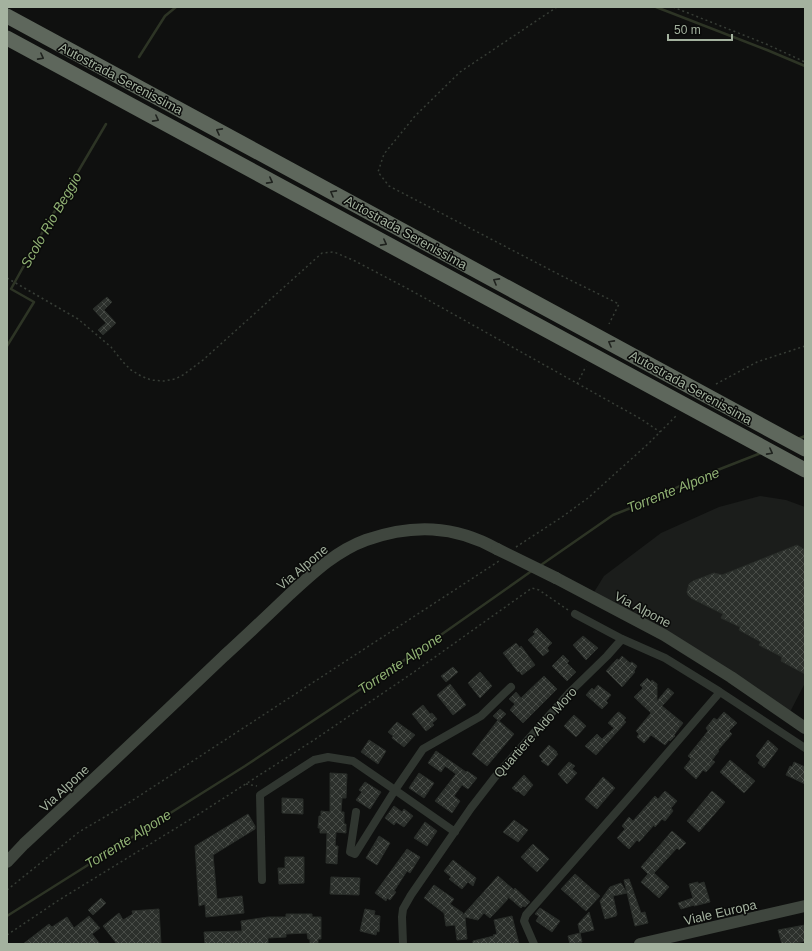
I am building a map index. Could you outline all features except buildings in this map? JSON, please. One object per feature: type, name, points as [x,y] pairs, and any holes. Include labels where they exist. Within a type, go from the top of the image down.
[{"type":"highway","name":"Autostrada Serenissima","points":[[7,16],[805,448]]},
{"type":"highway","name":"Autostrada Serenissima","points":[[7,38],[800,467]]},
{"type":"main road","name":"Via Alpone","points":[[7,862],[24,844],[141,736],[317,569],[341,552],[365,540],[413,530],[449,530],[485,542],[499,554],[556,578],[664,635],[731,677],[805,728]]},
{"type":"main road","name":"Viale Europa","points":[[640,944],[665,942],[805,906]]},
{"type":"street","points":[[574,614],[622,639],[665,658],[805,748]]},
{"type":"street","name":"Quartiere Aldo Moro","points":[[404,944],[402,917],[404,909],[411,895],[455,832],[495,777],[519,748],[570,692],[622,639]]},
{"type":"street","points":[[356,812],[350,852],[353,854],[355,854],[395,790],[423,749],[481,716],[511,687]]},
{"type":"street","points":[[534,944],[524,921],[526,915],[720,692]]},
{"type":"street","points":[[262,880],[260,795],[314,760],[328,757],[353,761],[455,832]]},
{"type":"path","points":[[557,7],[460,72],[415,116],[384,154],[378,172],[389,186],[619,304],[609,324]]},
{"type":"path","points":[[672,7],[766,44],[805,62]]},
{"type":"path","points":[[7,278],[78,319],[111,347],[131,370],[151,380],[164,381],[175,379],[183,375],[203,360],[322,253],[334,252],[355,261],[412,291],[641,419],[660,432]]},
{"type":"path","points":[[716,384],[757,362],[805,346]]},
{"type":"path","points":[[578,384],[586,366]]},
{"type":"path","points":[[513,549],[588,498],[676,416]]},
{"type":"path","points":[[7,890],[79,832],[130,802],[499,554]]},
{"type":"path","points":[[7,935],[66,896],[246,784],[371,702],[532,588],[539,590],[574,614]]},
{"type":"path","points":[[246,784],[257,786],[264,793]]},
{"type":"shaded area","points":[[760,496],[786,500],[805,507],[805,683],[790,712],[591,597],[604,576],[661,533],[719,507]]},
{"type":"waterway","name":"Scolo Rio Beggio","points":[[139,57],[165,16],[176,7]]},
{"type":"waterway","points":[[656,7],[805,66]]},
{"type":"waterway","name":"Scolo Rio Beggio","points":[[7,346],[34,302],[11,289],[106,124]]},
{"type":"waterway","name":"Torrente Alpone","points":[[798,439],[805,436]]},
{"type":"waterway","name":"Torrente Alpone","points":[[541,565],[613,515],[651,500],[692,480],[761,453]]},
{"type":"waterway","name":"Torrente Alpone","points":[[7,916],[245,766],[418,651],[533,570]]}]
